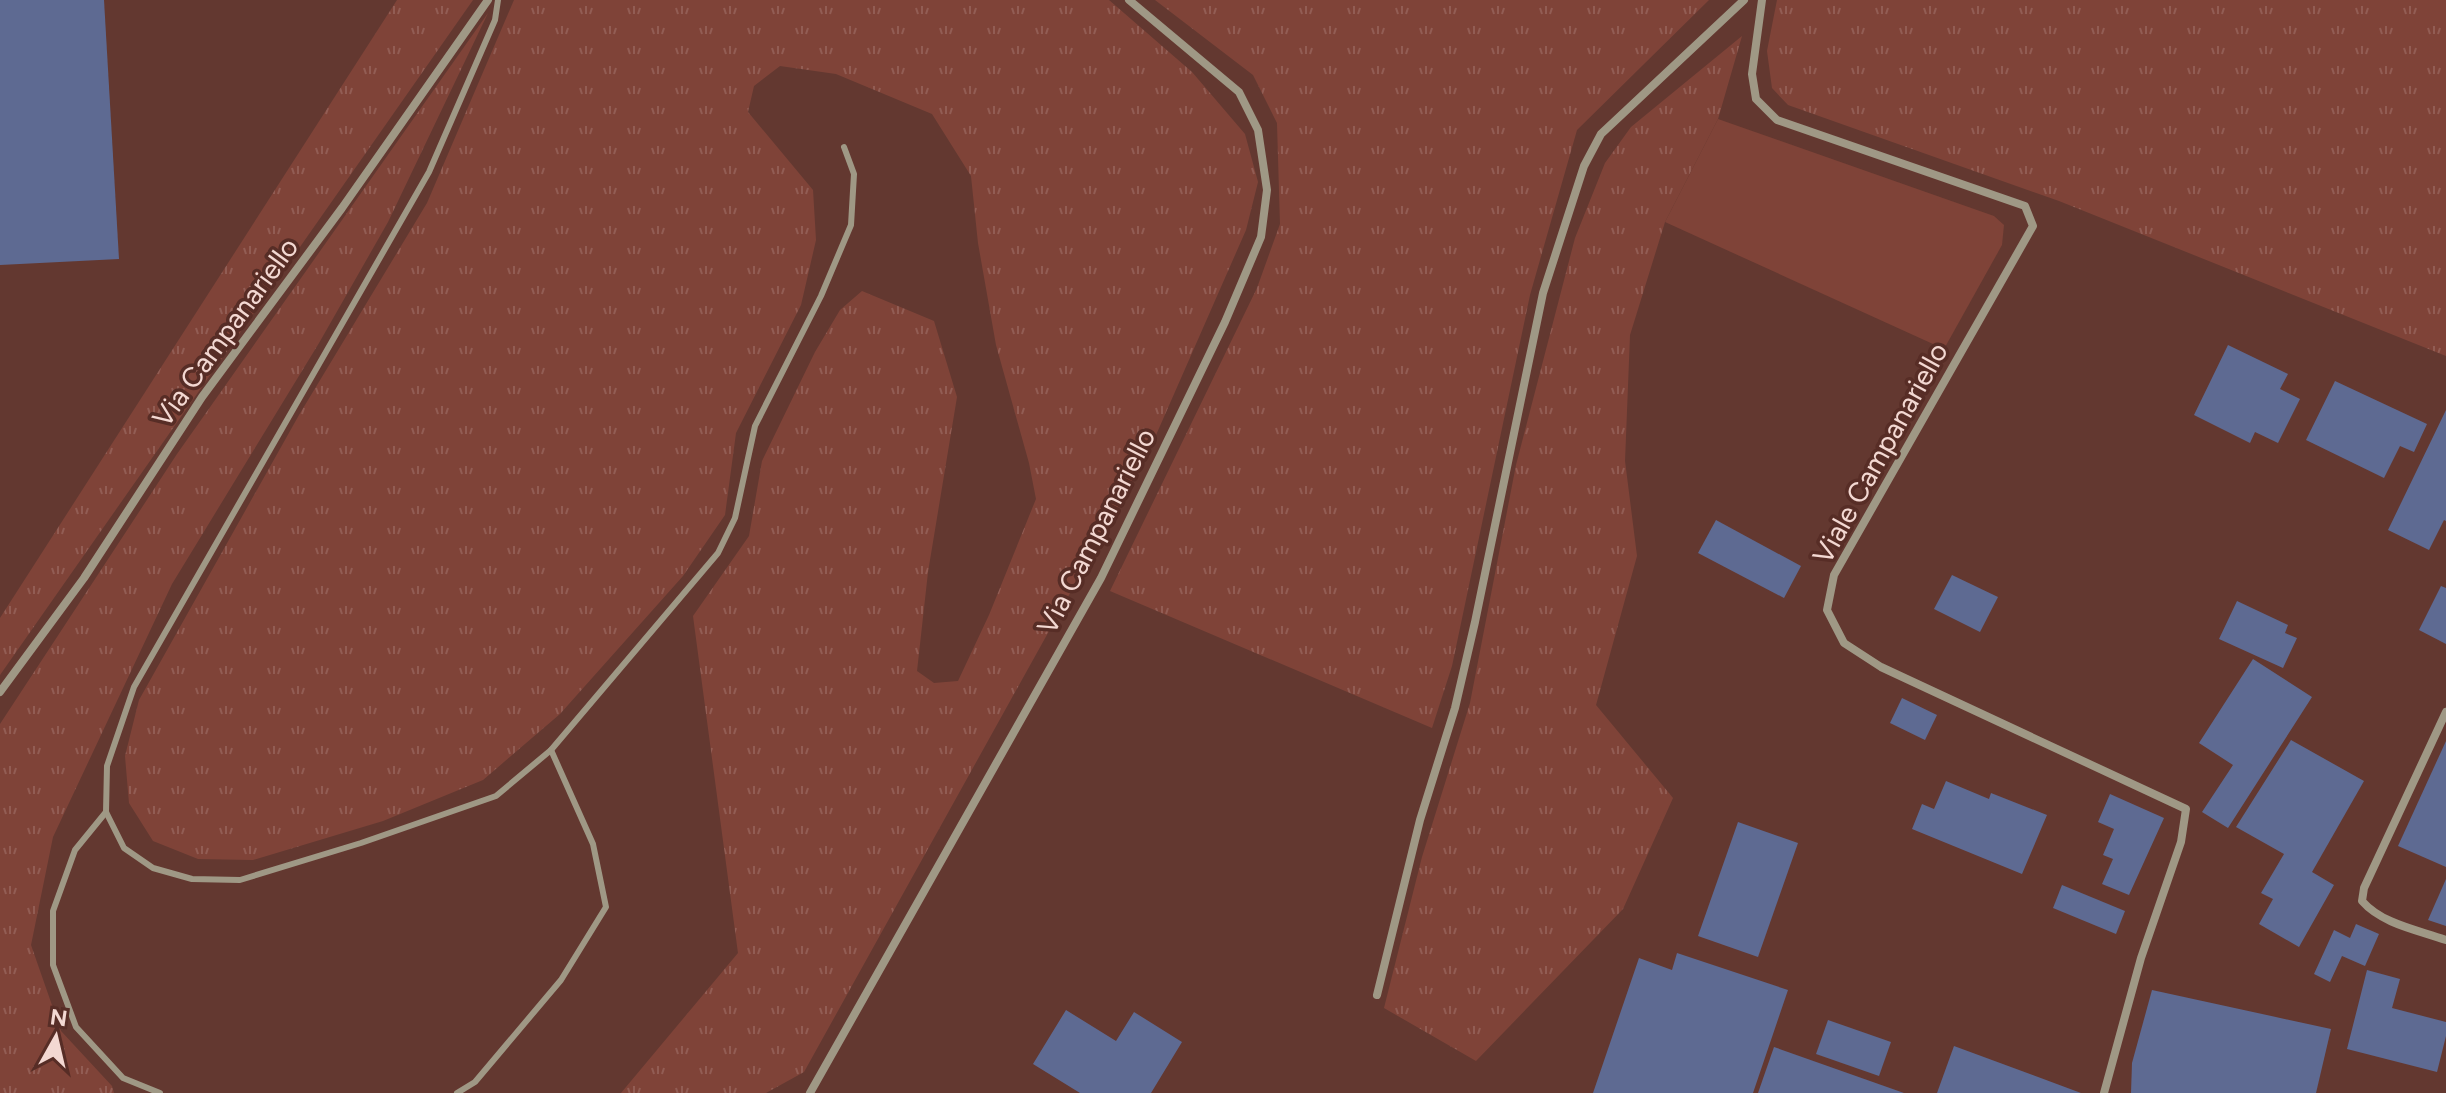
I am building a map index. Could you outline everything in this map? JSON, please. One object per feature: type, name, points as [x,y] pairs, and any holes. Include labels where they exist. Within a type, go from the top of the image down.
[{"type":"street","name":"Via Campanariello","points":[[0,692],[84,578],[202,397],[342,208],[488,0]]},
{"type":"street","name":"Via Campanariello","points":[[810,1093],[1101,578],[1225,322],[1261,237],[1267,190],[1265,175],[1258,130],[1239,92],[1129,0]]},
{"type":"street","points":[[1377,995],[1420,820],[1455,708],[1543,293],[1584,166],[1601,134],[1744,0]]},
{"type":"street","name":"Viale Campanariello","points":[[1762,0],[1752,74],[1756,99],[1777,120],[2025,206],[2033,226],[1834,575],[1827,610],[1844,643],[1881,667],[2186,809],[2181,842],[2141,958],[2104,1093]]},
{"type":"street","points":[[2446,712],[2364,888],[2362,901],[2371,911],[2394,922],[2446,940]]},
{"type":"lane","points":[[498,0],[495,20],[429,172],[134,687],[107,766],[106,812],[124,848],[153,868],[192,879],[240,880],[361,843],[496,796],[551,750],[718,553],[735,518],[755,426],[821,296],[851,225],[854,174],[844,147]]},
{"type":"lane","points":[[457,1093],[475,1082],[561,980],[606,907],[593,844],[551,750]]},
{"type":"lane","points":[[106,812],[75,850],[53,911],[53,965],[76,1027],[123,1078],[160,1093]]},
{"type":"green space","points":[[397,0],[473,0],[0,675],[0,618]]},
{"type":"green space","points":[[514,0],[1109,0],[1192,72],[1245,134],[1258,182],[1246,230],[1149,451],[804,1072],[766,1093],[621,1093],[738,953],[693,616],[749,536],[762,461],[815,352],[840,310],[862,291],[934,321],[957,397],[928,572],[917,671],[934,683],[958,681],[989,615],[1036,499],[996,345],[978,243],[971,176],[932,114],[836,74],[780,66],[754,86],[748,112],[813,190],[816,240],[801,305],[736,433],[725,515],[683,576],[560,714],[483,780],[383,821],[253,860],[198,859],[153,841],[129,803],[125,756],[139,700],[299,415],[427,203]]},
{"type":"green space","points":[[1155,0],[1709,0],[1577,130],[1530,295],[1452,666],[1432,728],[1110,591],[1257,288],[1280,224],[1277,123],[1253,75]]},
{"type":"green space","points":[[1777,0],[2446,0],[2446,356],[2059,201],[1788,105],[1772,88],[1767,51]]},
{"type":"green space","points":[[488,13],[388,222],[319,343],[172,584],[53,837],[31,945],[61,1031],[112,1086],[114,1093],[0,1093],[0,724],[177,454]]},
{"type":"green space","points":[[1742,36],[1718,119],[1665,222],[1630,335],[1625,461],[1637,556],[1596,705],[1673,798],[1623,909],[1476,1061],[1384,1008],[1422,857],[1470,703],[1516,465],[1575,238],[1605,163],[1631,127]]},
{"type":"green space","points":[[1718,119],[1994,216],[2004,225],[2002,245],[1944,349],[1665,222]]},
{"type":"building","points":[[0,0],[104,0],[119,259],[0,265]]},
{"type":"building","points":[[2228,345],[2288,374],[2280,389],[2300,399],[2278,443],[2255,432],[2250,443],[2194,415]]},
{"type":"building","points":[[2335,381],[2427,424],[2414,452],[2400,446],[2384,478],[2306,440]]},
{"type":"building","points":[[2446,410],[2446,521],[2429,550],[2388,530]]},
{"type":"building","points":[[1716,520],[1801,566],[1784,598],[1698,553]]},
{"type":"building","points":[[1952,575],[1998,597],[1980,632],[1934,609]]},
{"type":"building","points":[[2441,586],[2446,588],[2446,644],[2419,630]]},
{"type":"building","points":[[2237,601],[2288,625],[2285,633],[2297,638],[2283,668],[2219,639]]},
{"type":"building","points":[[2253,659],[2312,697],[2228,828],[2202,812],[2233,765],[2199,743]]},
{"type":"building","points":[[1902,698],[1937,715],[1925,740],[1890,723]]},
{"type":"building","points":[[2291,740],[2364,781],[2312,872],[2334,885],[2299,947],[2259,924],[2273,899],[2261,893],[2284,854],[2236,827]]},
{"type":"building","points":[[2446,741],[2446,867],[2398,846]]},
{"type":"building","points":[[1946,781],[1989,799],[1991,793],[2047,815],[2022,874],[1912,829],[1922,804],[1934,809]]},
{"type":"building","points":[[2110,794],[2164,818],[2129,895],[2102,884],[2113,859],[2103,855],[2114,829],[2098,822]]},
{"type":"building","points":[[1738,822],[1798,843],[1758,957],[1698,936]]},
{"type":"building","points":[[2446,879],[2446,926],[2428,920]]},
{"type":"building","points":[[2062,885],[2125,911],[2116,934],[2053,908]]},
{"type":"building","points":[[2356,924],[2379,934],[2365,966],[2342,956],[2330,982],[2314,974],[2334,930],[2350,938]]},
{"type":"building","points":[[1677,953],[1788,990],[1753,1093],[1593,1093],[1639,958],[1672,970]]},
{"type":"building","points":[[2367,970],[2400,979],[2392,1008],[2446,1022],[2446,1036],[2437,1072],[2347,1049]]},
{"type":"building","points":[[2152,990],[2331,1029],[2316,1093],[2131,1093],[2132,1063]]},
{"type":"building","points":[[1066,1010],[1116,1041],[1134,1012],[1182,1042],[1151,1093],[1080,1093],[1033,1064]]},
{"type":"building","points":[[1828,1020],[1891,1042],[1879,1076],[1816,1054]]},
{"type":"building","points":[[1954,1046],[2081,1093],[1937,1093]]},
{"type":"building","points":[[1774,1047],[1904,1093],[1758,1093]]}]
